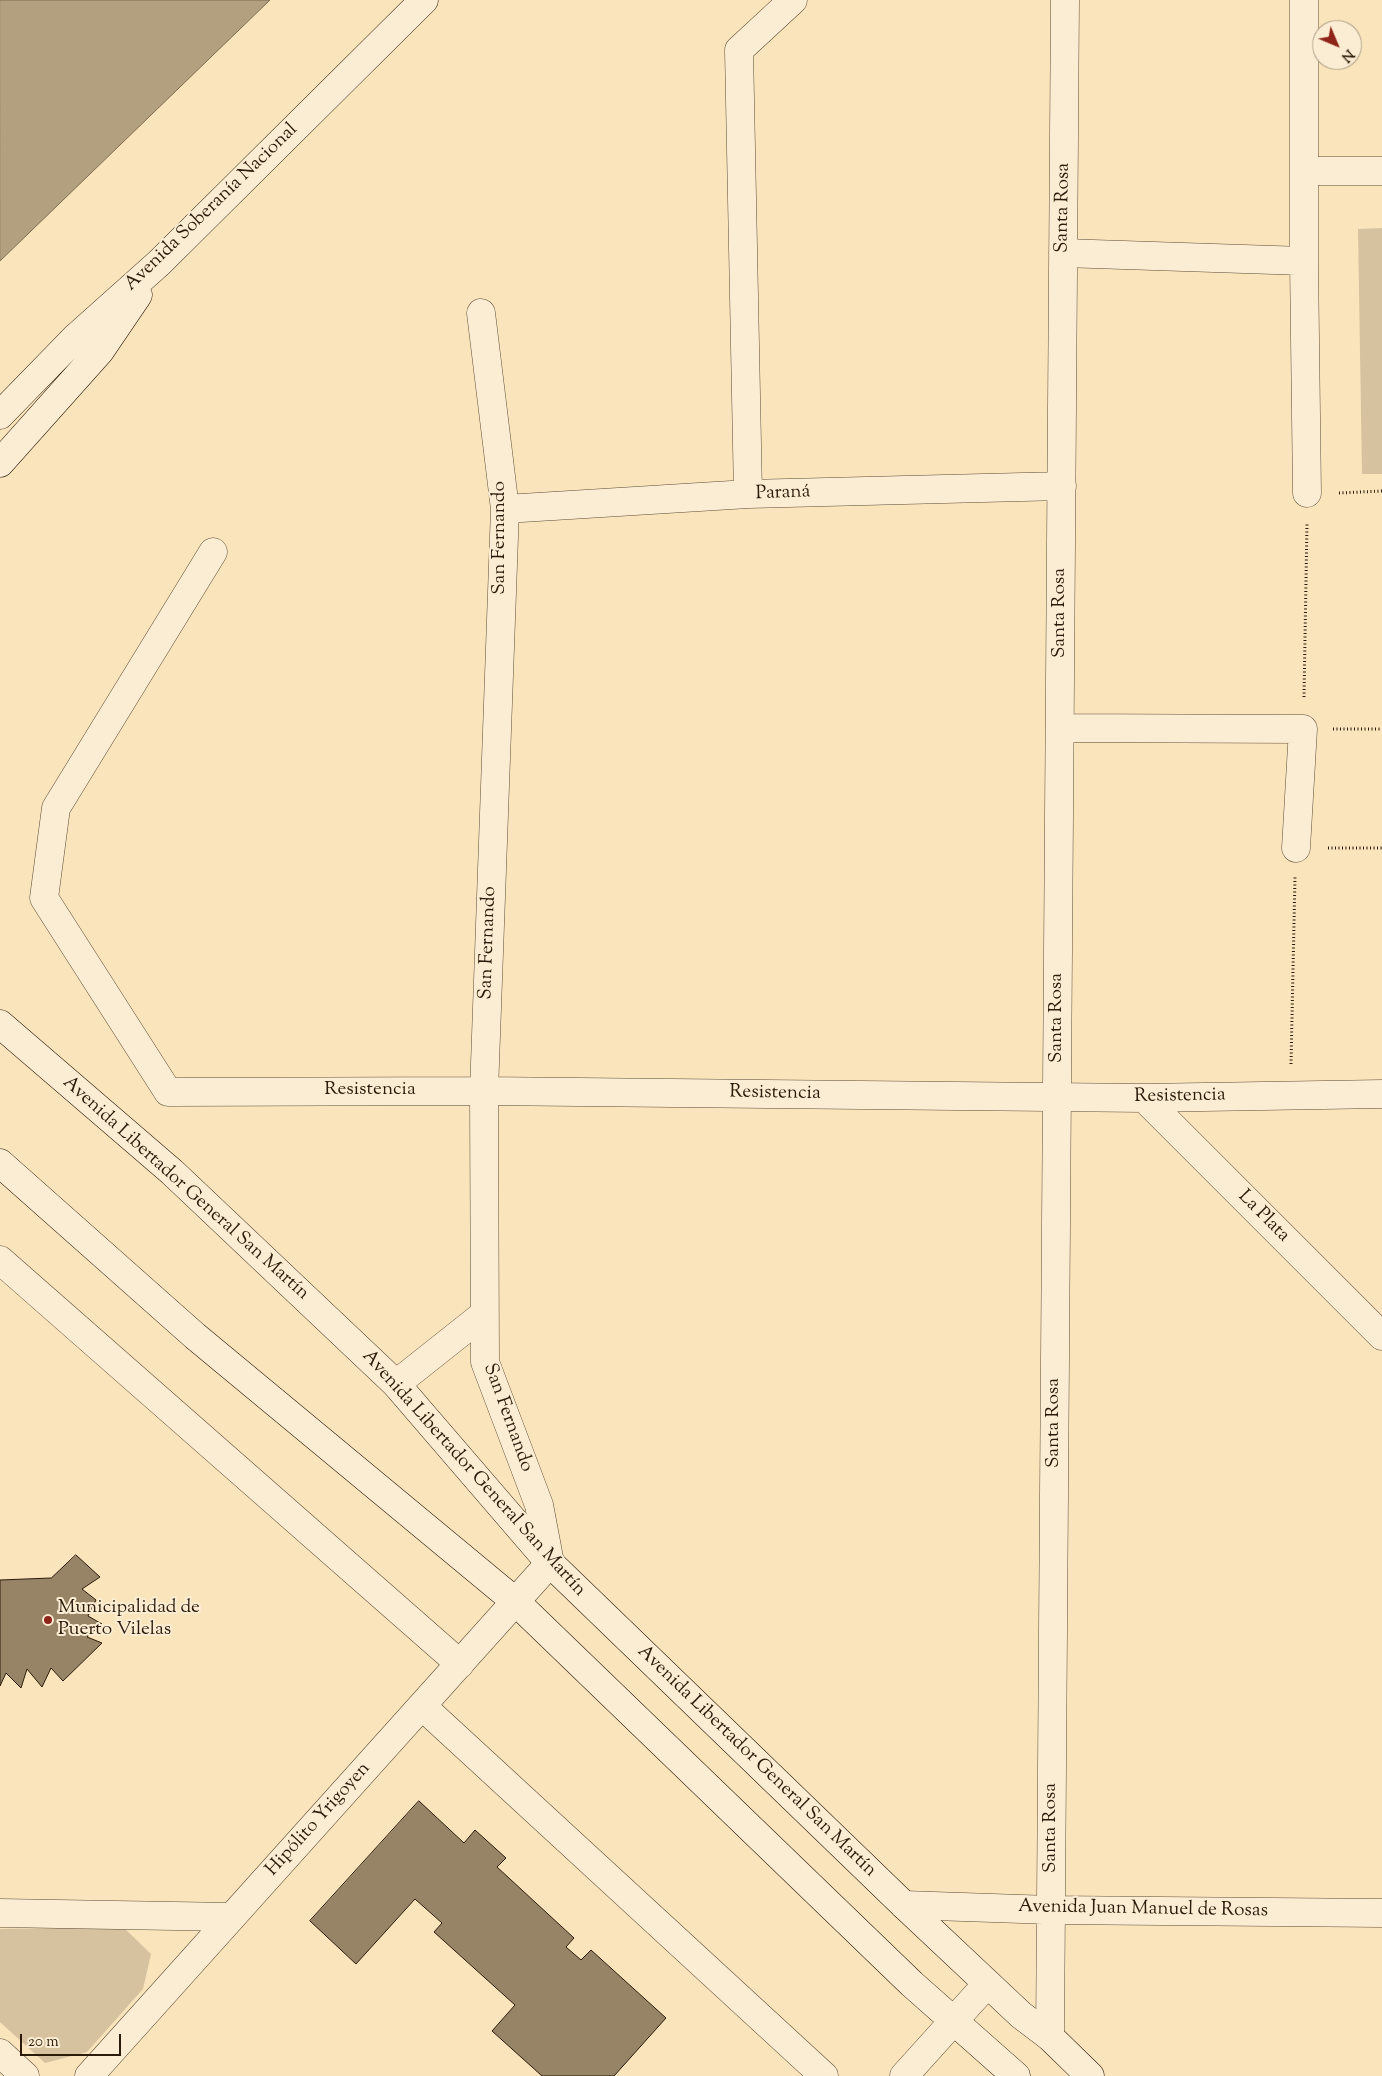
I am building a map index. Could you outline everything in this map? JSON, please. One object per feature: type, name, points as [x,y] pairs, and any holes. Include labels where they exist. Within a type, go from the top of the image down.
[{"type":"street","name":"Avenida Soberanía Nacional","points":[[0,415],[75,338],[159,262],[424,0]]},
{"type":"street","points":[[748,494],[739,50],[793,0]]},
{"type":"street","name":"Santa Rosa","points":[[1050,2037],[1065,0]]},
{"type":"street","points":[[1304,0],[1304,261],[1308,493]]},
{"type":"street","points":[[1304,171],[1382,170]]},
{"type":"street","points":[[1063,253],[1304,261]]},
{"type":"street","points":[[0,463],[100,351],[159,262]]},
{"type":"street","name":"San Fernando","points":[[481,312],[505,509],[484,1091],[485,1362],[539,1505],[550,1563]]},
{"type":"street","name":"Paraná","points":[[505,509],[748,494],[1062,486]]},
{"type":"street","name":"Resistencia","points":[[213,552],[56,808],[44,898],[168,1092],[484,1091],[1057,1098],[1382,1094]]},
{"type":"street","points":[[1060,728],[1303,729],[1296,848]]},
{"type":"street","name":"Avenida Libertador General San Martín","points":[[0,1024],[172,1172],[396,1384],[550,1563],[987,1984],[1021,2015],[1050,2037],[1090,2076]]},
{"type":"street","name":"La Plata","points":[[1144,1098],[1382,1336]]},
{"type":"street","points":[[0,1163],[195,1336],[516,1602],[905,1978],[1016,2076]]},
{"type":"street","points":[[0,1260],[460,1664]]},
{"type":"street","points":[[396,1384],[484,1315]]},
{"type":"street","name":"Hipólito Yrigoyen","points":[[89,2076],[550,1563]]},
{"type":"street","points":[[422,1706],[824,2076]]},
{"type":"street","name":"Avenida Juan Manuel de Rosas","points":[[904,1905],[1051,1910],[1382,1912]]},
{"type":"street","points":[[0,1913],[232,1917]]},
{"type":"street","points":[[904,2076],[987,1984]]},
{"type":"street","points":[[0,2053],[25,2076]]},
{"type":"path","points":[[1382,492],[1308,493],[1303,729],[1382,729]]},
{"type":"path","points":[[1290,1095],[1296,848],[1382,848]]},
{"type":"shaded area","points":[[0,0],[270,0],[0,261]]},
{"type":"shaded area","points":[[1382,228],[1382,474],[1362,474],[1358,229]]},
{"type":"shaded area","points":[[123,1927],[151,1954],[143,1989],[87,2052],[45,2063],[0,2022],[0,1929]]},
{"type":"building","name":"Municipalidad de Puerto Vilelas","points":[[76,1555],[100,1577],[82,1589],[96,1600],[88,1616],[102,1624],[87,1637],[102,1643],[63,1681],[51,1668],[42,1687],[27,1669],[21,1688],[6,1673],[0,1686],[0,1580],[51,1578]]},
{"type":"building","points":[[419,1801],[464,1843],[475,1830],[506,1858],[497,1867],[574,1938],[566,1947],[581,1960],[591,1950],[666,2018],[614,2076],[542,2076],[492,2031],[515,2005],[434,1932],[442,1923],[415,1899],[356,1964],[310,1921]]},
{"type":"place","name":"Municipalidad de Puerto Vilelas","points":[[48,1620]]}]
